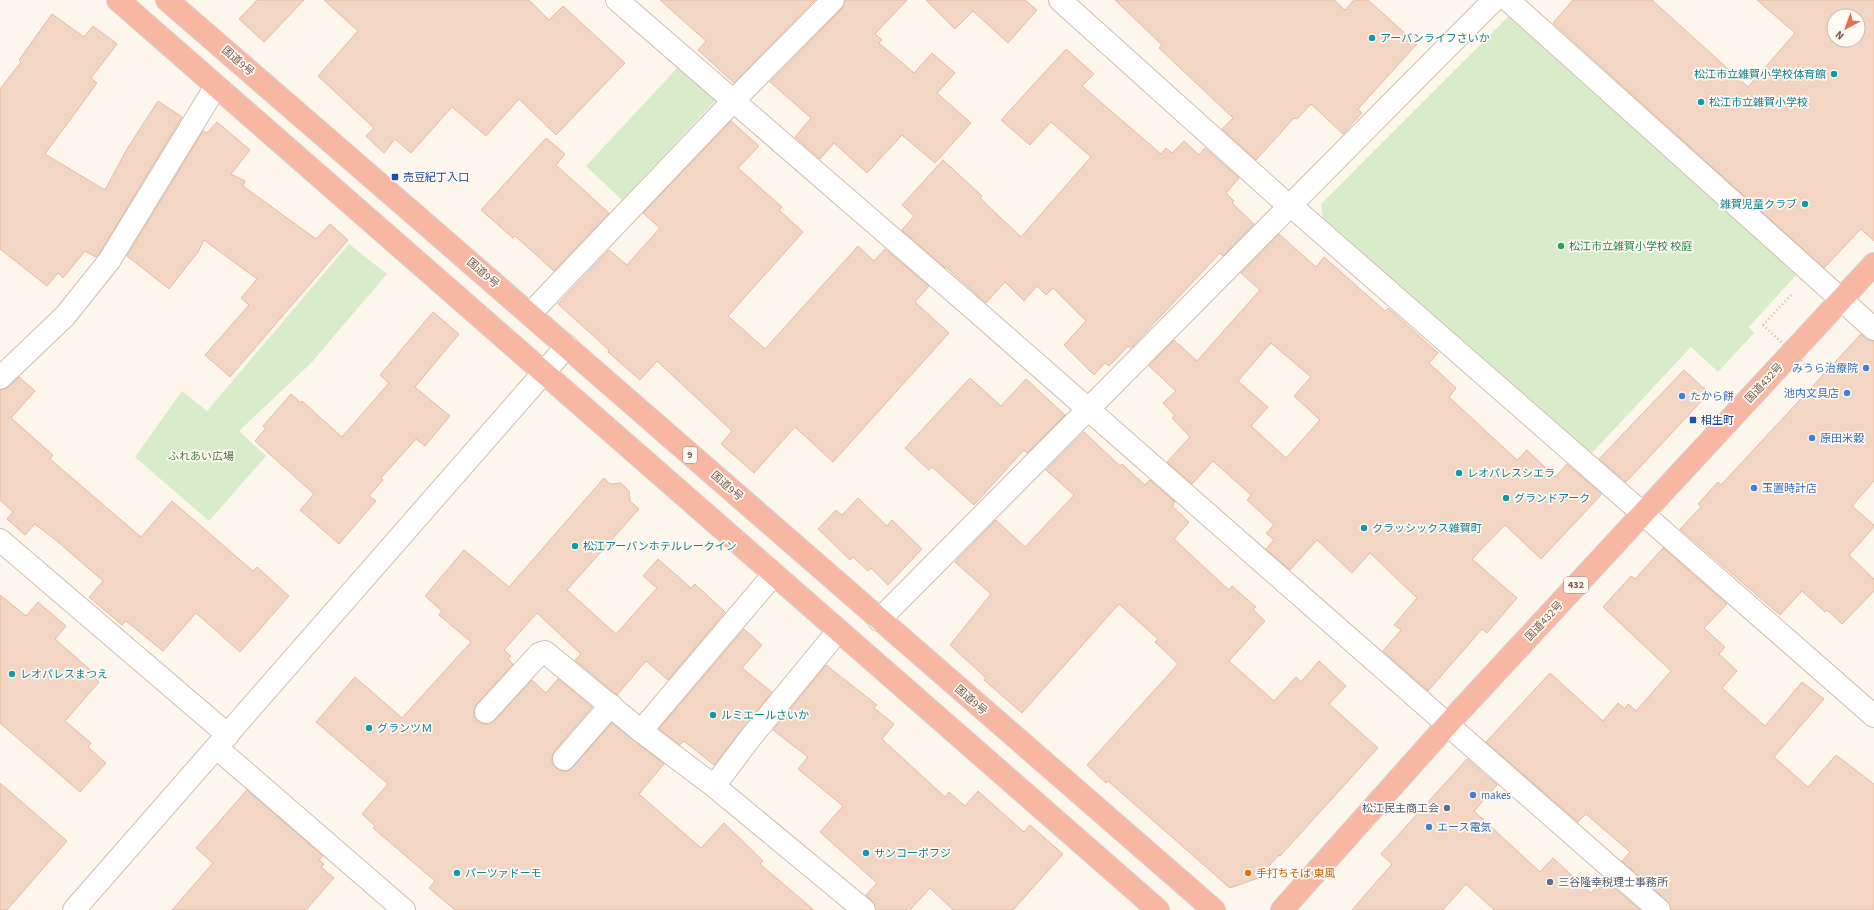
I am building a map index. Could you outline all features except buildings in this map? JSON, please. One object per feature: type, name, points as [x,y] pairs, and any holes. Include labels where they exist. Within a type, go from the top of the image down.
[{"type":"highway","points":[[118,0],[1158,910]]},
{"type":"highway","name":"国道9号","points":[[169,1],[1214,910]]},
{"type":"highway","name":"国道432号","points":[[1282,910],[1447,725],[1874,264]]},
{"type":"street","points":[[617,0],[734,100],[1659,910]]},
{"type":"street","points":[[530,314],[734,100],[833,0]]},
{"type":"street","points":[[1060,0],[1288,206],[1297,211],[1874,716]]},
{"type":"street","points":[[879,620],[1494,0]]},
{"type":"street","points":[[1508,0],[1874,329]]},
{"type":"street","points":[[0,378],[65,316],[109,261],[216,86]]},
{"type":"street","points":[[74,910],[567,346]]},
{"type":"street","points":[[0,540],[223,741],[404,910]]},
{"type":"street","points":[[641,731],[774,574]]},
{"type":"street","points":[[714,786],[751,737],[838,631]]},
{"type":"street","points":[[486,712],[539,654],[545,652],[641,731],[714,786],[853,907]]},
{"type":"street","points":[[564,759],[611,705]]},
{"type":"path","points":[[1794,292],[1763,325],[1811,370]]},
{"type":"green space","name":"松江市立雑賀小学校 校庭","points":[[1511,14],[1798,273],[1749,327],[1754,333],[1718,372],[1691,347],[1590,455],[1323,219],[1321,204]]},
{"type":"green space","points":[[679,66],[716,100],[622,200],[586,166]]},
{"type":"green space","name":"ふれあい広場","points":[[349,244],[387,274],[311,363],[239,431],[266,456],[209,521],[135,457],[182,391],[207,411]]},
{"type":"place","name":"アーバンライフさいか","points":[[1372,38]]},
{"type":"place","name":"松江市立雑賀小学校体育館","points":[[1834,74]]},
{"type":"place","name":"松江市立雑賀小学校","points":[[1701,102]]},
{"type":"place","name":"売豆紀丁入口","points":[[395,177]]},
{"type":"place","name":"雑賀児童クラブ","points":[[1805,204]]},
{"type":"place","name":"松江市立雑賀小学校 校庭","points":[[1561,246]]},
{"type":"place","name":"みうら治療院","points":[[1866,368]]},
{"type":"place","name":"池内文具店","points":[[1847,393]]},
{"type":"place","name":"たから餅","points":[[1682,396]]},
{"type":"place","name":"相生町","points":[[1693,420]]},
{"type":"place","name":"原田米穀","points":[[1812,438]]},
{"type":"place","name":"レオパレスシエラ","points":[[1459,473]]},
{"type":"place","name":"玉置時計店","points":[[1754,488]]},
{"type":"place","name":"グランドアーク","points":[[1506,498]]},
{"type":"place","name":"クラッシックス雑賀町","points":[[1364,528]]},
{"type":"place","name":"松江アーバンホテルレークイン","points":[[575,546]]},
{"type":"place","name":"レオパレスまつえ","points":[[12,674]]},
{"type":"place","name":"ルミエールさいか","points":[[713,715]]},
{"type":"place","name":"グランツＭ","points":[[369,728]]},
{"type":"place","name":"makes","points":[[1473,795]]},
{"type":"place","name":"松江民主商工会","points":[[1447,808]]},
{"type":"place","name":"エース電気","points":[[1429,827]]},
{"type":"place","name":"サンコーポフジ","points":[[866,853]]},
{"type":"place","name":"パーツァドーモ","points":[[457,873]]},
{"type":"place","name":"手打ちそば 東風","points":[[1248,873]]},
{"type":"place","name":"三谷隆幸税理士事務所","points":[[1550,882]]}]
